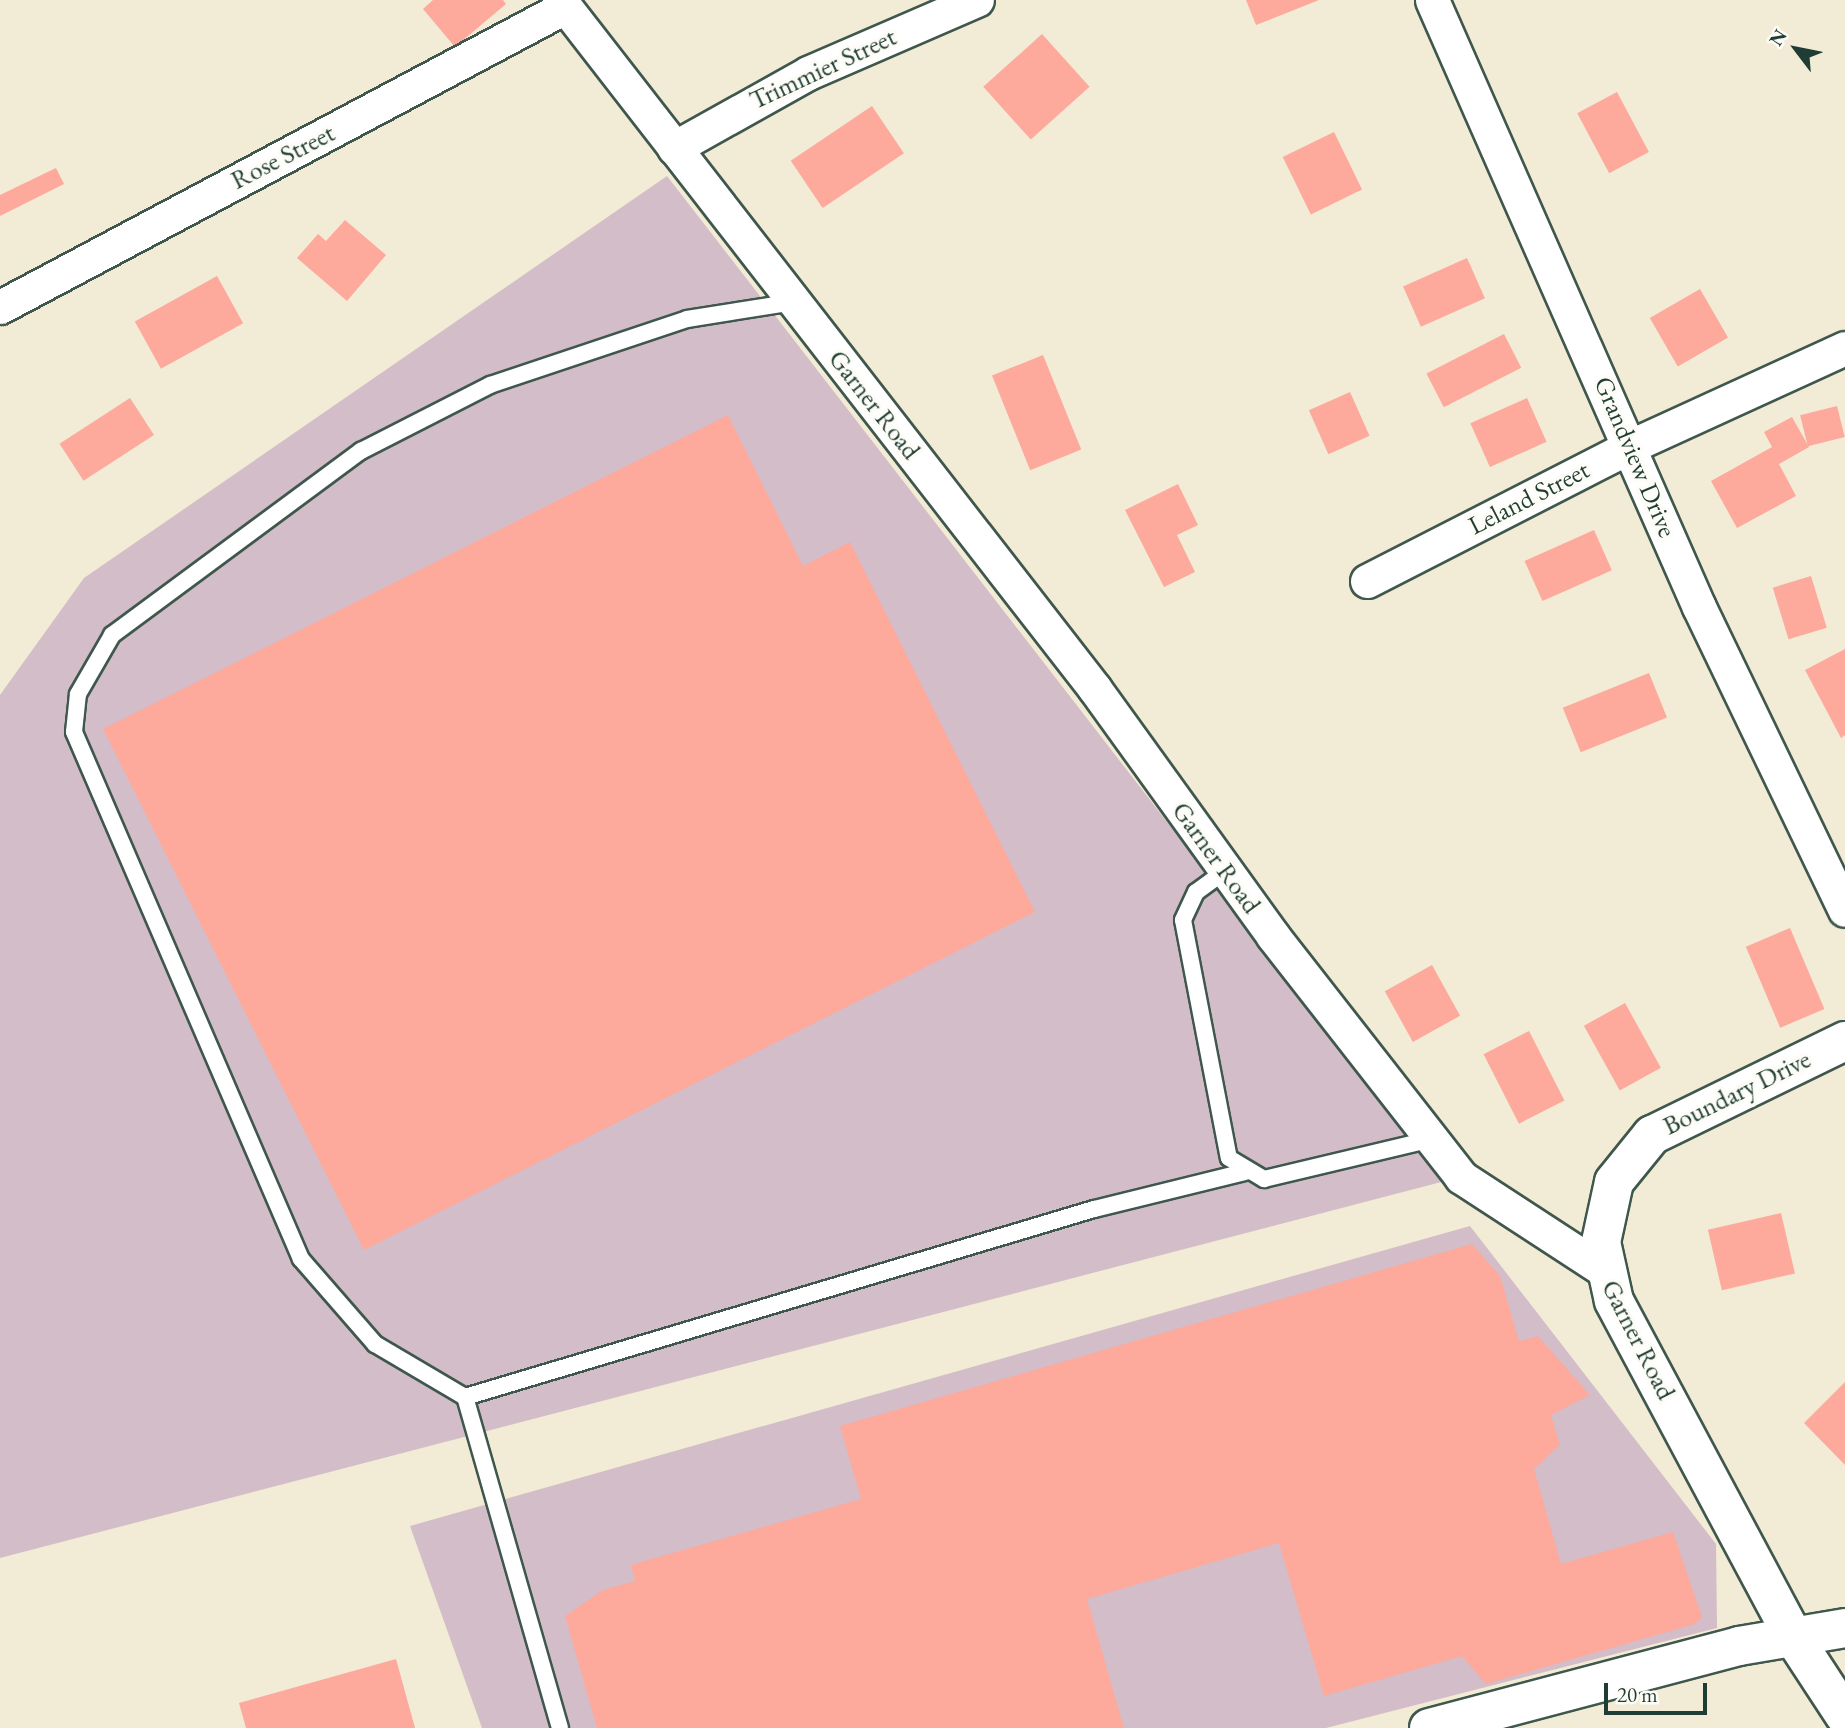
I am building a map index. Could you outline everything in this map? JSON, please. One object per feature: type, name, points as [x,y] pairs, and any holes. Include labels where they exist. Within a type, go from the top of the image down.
[{"type":"street","name":"Trimmier Street","points":[[674,148],[808,73],[977,0]]},
{"type":"street","name":"Grandview Drive","points":[[1432,0],[1631,446],[1699,607],[1845,910]]},
{"type":"street","name":"Garner Road","points":[[562,4],[1095,689],[1225,871],[1432,1139],[1480,1193],[1602,1269],[1794,1638],[1845,1716]]},
{"type":"street","name":"Rose Street","points":[[0,307],[562,4]]},
{"type":"street","name":"Leland Street","points":[[1367,581],[1631,446],[1845,348]]},
{"type":"street","name":"Boundary Drive","points":[[1602,1269],[1611,1192],[1652,1135],[1845,1041]]},
{"type":"street","points":[[1429,1728],[1739,1646],[1845,1628]]},
{"type":"lane","points":[[560,1728],[465,1397],[375,1344],[301,1259],[74,732],[78,694],[113,635],[361,452],[490,385],[687,319],[794,302]]},
{"type":"lane","points":[[1225,871],[1196,892],[1183,920],[1229,1158],[1245,1172],[1264,1179],[1432,1139]]},
{"type":"lane","points":[[465,1397],[1094,1209],[1245,1172]]},
{"type":"shaded area","points":[[667,176],[1445,1181],[0,1558],[0,695],[84,578]]},
{"type":"shaded area","points":[[1470,1226],[1716,1544],[1717,1628],[1326,1728],[482,1728],[410,1526]]},
{"type":"building","points":[[433,0],[503,0],[506,4],[455,47],[423,9]]},
{"type":"building","points":[[1246,0],[1319,0],[1256,25]]},
{"type":"building","points":[[1042,34],[1090,87],[1031,140],[983,87]]},
{"type":"building","points":[[1617,92],[1649,152],[1609,173],[1577,113]]},
{"type":"building","points":[[872,106],[904,153],[823,208],[791,161]]},
{"type":"building","points":[[1334,132],[1362,190],[1311,215],[1283,157]]},
{"type":"building","points":[[56,168],[64,184],[0,216],[0,195]]},
{"type":"building","points":[[345,220],[386,255],[347,301],[297,258],[318,234],[326,241]]},
{"type":"building","points":[[1467,258],[1485,298],[1421,327],[1403,286]]},
{"type":"building","points":[[217,276],[243,323],[161,369],[135,322]]},
{"type":"building","points":[[1700,289],[1728,337],[1678,366],[1650,318]]},
{"type":"building","points":[[1504,334],[1521,368],[1444,407],[1426,373]]},
{"type":"building","points":[[1043,355],[1081,450],[1030,470],[992,376]]},
{"type":"building","points":[[1350,392],[1370,436],[1328,454],[1309,410]]},
{"type":"building","points":[[130,398],[154,435],[84,481],[60,444]]},
{"type":"building","points":[[1527,398],[1547,442],[1490,467],[1470,423]]},
{"type":"building","points":[[1837,406],[1845,437],[1808,446],[1800,415]]},
{"type":"building","points":[[728,415],[803,566],[850,542],[1035,912],[364,1250],[103,729]]},
{"type":"building","points":[[1792,417],[1809,447],[1779,464],[1796,496],[1737,528],[1711,481],[1772,447],[1764,432]]},
{"type":"building","points":[[1178,484],[1198,525],[1177,535],[1195,572],[1164,587],[1125,510]]},
{"type":"building","points":[[1594,530],[1612,570],[1542,601],[1525,561]]},
{"type":"building","points":[[1811,576],[1827,628],[1789,639],[1773,588]]},
{"type":"building","points":[[1845,649],[1845,735],[1841,738],[1805,670]]},
{"type":"building","points":[[1649,673],[1667,718],[1581,752],[1563,708]]},
{"type":"building","points":[[1790,928],[1824,1009],[1780,1028],[1746,947]]},
{"type":"building","points":[[1432,965],[1460,1016],[1413,1042],[1385,991]]},
{"type":"building","points":[[1625,1003],[1661,1068],[1620,1091],[1584,1026]]},
{"type":"building","points":[[1529,1031],[1564,1100],[1519,1124],[1484,1054]]},
{"type":"building","points":[[1781,1213],[1795,1273],[1722,1290],[1708,1230]]},
{"type":"building","points":[[1472,1244],[1500,1276],[1519,1341],[1538,1336],[1590,1395],[1551,1415],[1560,1445],[1534,1469],[1561,1564],[1673,1532],[1702,1617],[1695,1624],[1486,1684],[1462,1656],[1324,1696],[1279,1543],[1087,1599],[1124,1728],[597,1728],[565,1616],[603,1590],[635,1581],[631,1565],[861,1499],[840,1426]]},
{"type":"building","points":[[1845,1382],[1845,1465],[1804,1423]]},
{"type":"building","points":[[396,1659],[415,1728],[246,1728],[239,1703]]}]
